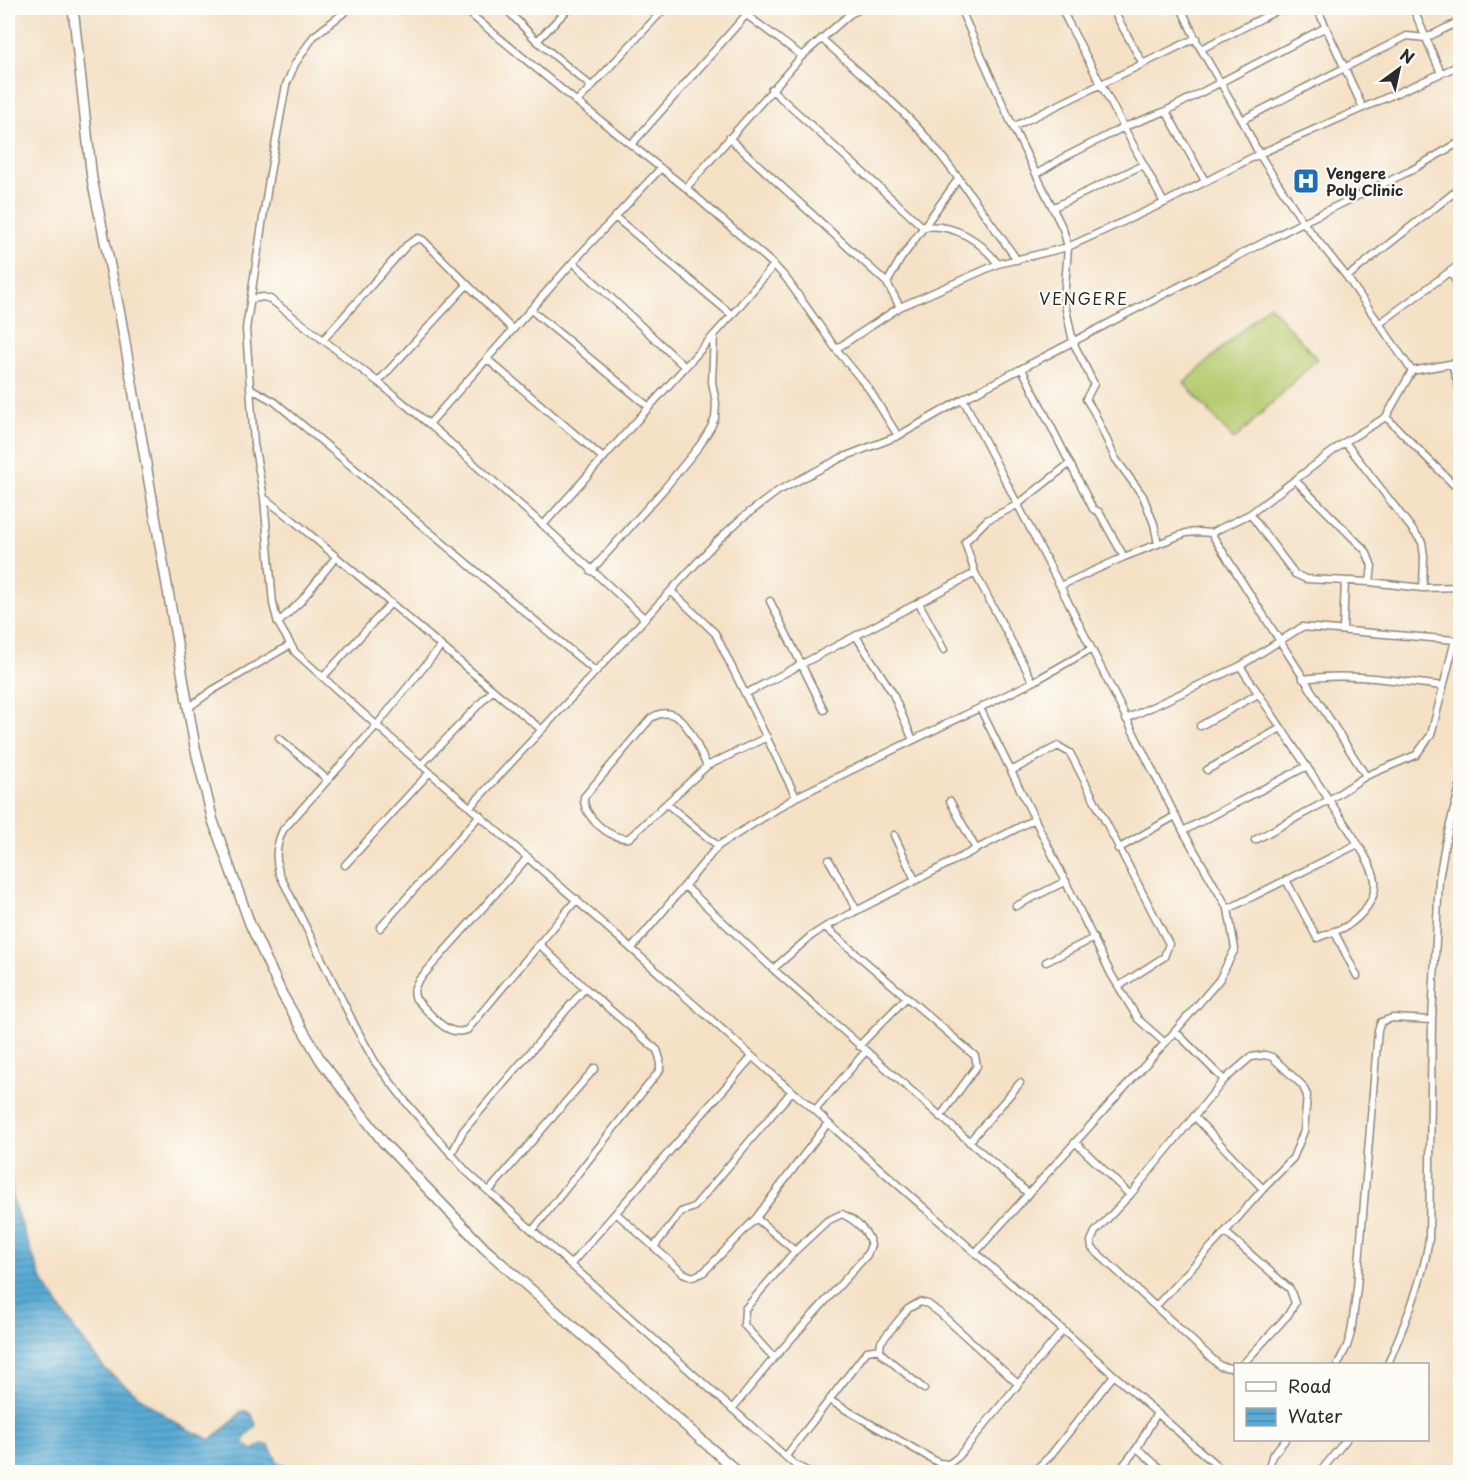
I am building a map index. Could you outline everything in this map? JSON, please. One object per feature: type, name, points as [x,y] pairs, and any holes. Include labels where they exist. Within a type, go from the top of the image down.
[{"type":"main road","points":[[73,8],[92,179],[120,314],[195,747],[213,821],[250,924],[282,994],[321,1060],[384,1143],[484,1248],[738,1473]]},
{"type":"street","points":[[350,8],[314,36],[295,64],[286,85],[246,330],[254,444],[264,498],[273,604],[278,623],[290,645],[429,773],[577,899],[752,1057],[816,1108],[828,1123],[1224,1473]]},
{"type":"street","points":[[463,8],[686,188],[774,266],[786,278],[836,349],[869,389],[898,436]]},
{"type":"street","points":[[505,8],[537,41],[592,87]]},
{"type":"street","points":[[537,41],[568,8]]},
{"type":"street","points":[[577,102],[665,8]]},
{"type":"street","points":[[737,8],[802,56]]},
{"type":"street","points":[[846,8],[850,14]]},
{"type":"street","points":[[686,188],[802,56],[850,14],[862,8]]},
{"type":"street","points":[[960,8],[1013,127],[1054,207],[1068,247],[1064,300],[1073,342],[1094,384],[1086,399],[1115,458],[1143,496],[1154,524],[1158,544]]},
{"type":"street","points":[[1065,8],[1063,12],[1068,22],[1164,203]]},
{"type":"street","points":[[1112,8],[1143,64]]},
{"type":"street","points":[[1184,8],[1201,49],[1242,120],[1258,154],[1303,222],[1347,277],[1412,371]]},
{"type":"street","points":[[1201,49],[1282,8]]},
{"type":"street","points":[[1317,8],[1363,108]]},
{"type":"street","points":[[1425,8],[1414,10],[1441,73]]},
{"type":"street","points":[[632,144],[746,15]]},
{"type":"street","points":[[1242,120],[1407,36],[1426,38],[1461,21]]},
{"type":"street","points":[[1037,174],[1061,159],[1124,127],[1166,111],[1326,27]]},
{"type":"street","points":[[1013,127],[1196,38]]},
{"type":"street","points":[[822,39],[873,84],[926,137],[959,178],[1017,260]]},
{"type":"street","points":[[836,349],[900,307],[999,264],[1068,247],[1164,203],[1258,154],[1461,65]]},
{"type":"street","points":[[771,89],[923,227]]},
{"type":"street","points":[[1166,111],[1205,181]]},
{"type":"street","points":[[729,138],[887,283],[900,307]]},
{"type":"street","points":[[470,807],[717,541],[742,518],[778,491],[841,458],[898,436],[963,399],[1303,222],[1410,171],[1461,142]]},
{"type":"street","points":[[1054,207],[1143,165]]},
{"type":"street","points":[[429,424],[573,262],[661,168]]},
{"type":"street","points":[[887,283],[900,260],[959,178]]},
{"type":"street","points":[[1347,277],[1461,188]]},
{"type":"street","points":[[615,218],[732,315]]},
{"type":"street","points":[[923,227],[936,225],[968,236],[987,249],[999,264]]},
{"type":"street","points":[[323,340],[414,239],[423,240],[513,330]]},
{"type":"street","points":[[573,262],[685,367]]},
{"type":"street","points":[[1379,324],[1461,264]]},
{"type":"street","points":[[543,525],[774,266]]},
{"type":"street","points":[[1450,272],[1461,287]]},
{"type":"street","points":[[378,382],[467,285]]},
{"type":"street","points":[[252,298],[270,299],[378,382],[543,525],[644,618]]},
{"type":"street","points":[[531,310],[649,407]]},
{"type":"street","points":[[591,571],[665,489],[711,427],[716,410],[712,382],[714,335]]},
{"type":"street","points":[[487,359],[603,458]]},
{"type":"street","points":[[1412,371],[1461,362]]},
{"type":"street","points":[[1452,364],[1461,391]]},
{"type":"street","points":[[1022,369],[1093,509],[1099,512],[1124,557]]},
{"type":"street","points":[[1060,586],[1124,557],[1186,533],[1211,533],[1250,514],[1345,442],[1386,417],[1412,371]]},
{"type":"street","points":[[250,387],[274,402],[595,671]]},
{"type":"street","points":[[963,399],[1175,816],[1228,909],[1235,949],[1219,980],[976,1252]]},
{"type":"street","points":[[1386,417],[1461,491]]},
{"type":"street","points":[[1345,442],[1422,542],[1423,588]]},
{"type":"street","points":[[1033,682],[975,573],[965,542],[987,520],[1017,505],[1069,464]]},
{"type":"street","points":[[1296,481],[1366,551],[1372,566],[1370,582]]},
{"type":"street","points":[[264,498],[542,730]]},
{"type":"street","points":[[1250,514],[1295,574],[1300,577],[1423,588],[1461,587]]},
{"type":"street","points":[[1211,533],[1365,776]]},
{"type":"street","points":[[278,623],[301,601],[336,557]]},
{"type":"street","points":[[745,694],[975,573]]},
{"type":"street","points":[[1343,630],[1345,581]]},
{"type":"street","points":[[671,591],[715,633],[796,797]]},
{"type":"street","points":[[770,601],[824,710]]},
{"type":"street","points":[[323,677],[391,603]]},
{"type":"street","points":[[918,603],[944,650]]},
{"type":"street","points":[[1126,719],[1240,666],[1302,627],[1458,639],[1431,735],[1416,755],[1365,776],[1329,800],[1255,840]]},
{"type":"street","points":[[856,636],[892,692],[913,740]]},
{"type":"street","points":[[189,707],[213,690],[290,645]]},
{"type":"street","points":[[441,646],[376,726],[283,830],[276,845],[279,873],[375,1062],[451,1155],[467,1172],[795,1465],[809,1473]]},
{"type":"street","points":[[632,948],[718,846],[796,797],[1033,682],[1091,649]]},
{"type":"street","points":[[1240,666],[1358,844],[1375,879],[1375,890],[1370,902],[1347,926],[1317,938],[1286,880]]},
{"type":"street","points":[[1303,679],[1347,676],[1443,686]]},
{"type":"street","points":[[421,765],[493,690]]},
{"type":"street","points":[[1200,726],[1258,694]]},
{"type":"street","points":[[980,708],[1119,986],[1138,1019],[1165,1043]]},
{"type":"street","points":[[707,766],[681,719],[672,712],[661,712],[651,718],[584,797],[583,804],[586,811],[613,837],[629,838],[707,766],[766,737]]},
{"type":"street","points":[[1208,770],[1281,728]]},
{"type":"street","points":[[279,738],[328,780]]},
{"type":"street","points":[[1011,771],[1058,746],[1070,753],[1168,944],[1164,957],[1119,986]]},
{"type":"street","points":[[1183,831],[1307,766]]},
{"type":"street","points":[[345,865],[429,773]]},
{"type":"street","points":[[1389,1363],[1418,1292],[1429,1239],[1431,1020],[1439,879],[1445,844],[1461,786]]},
{"type":"street","points":[[950,801],[975,849]]},
{"type":"street","points":[[667,804],[718,846]]},
{"type":"street","points":[[380,928],[480,815]]},
{"type":"street","points":[[1118,849],[1175,816]]},
{"type":"street","points":[[773,969],[811,936],[856,909],[1035,819]]},
{"type":"street","points":[[894,835],[915,880]]},
{"type":"street","points":[[1228,909],[1358,844]]},
{"type":"street","points":[[528,857],[418,981],[414,993],[416,999],[445,1028],[459,1033],[467,1030],[577,899]]},
{"type":"street","points":[[829,860],[856,909]]},
{"type":"street","points":[[1016,906],[1066,881]]},
{"type":"street","points":[[685,886],[773,969],[1029,1194]]},
{"type":"street","points":[[825,927],[975,1056],[977,1066],[940,1117]]},
{"type":"street","points":[[1334,931],[1357,976]]},
{"type":"street","points":[[1046,962],[1095,938]]},
{"type":"street","points":[[533,1230],[660,1070],[657,1050],[539,945]]},
{"type":"street","points":[[451,1155],[463,1131],[585,988]]},
{"type":"street","points":[[859,1046],[906,997]]},
{"type":"street","points":[[1339,1363],[1349,1340],[1357,1288],[1378,1030],[1381,1022],[1392,1018],[1431,1020]]},
{"type":"street","points":[[1175,1031],[1224,1080]]},
{"type":"street","points":[[816,1108],[866,1051]]},
{"type":"street","points":[[1156,1306],[1293,1158],[1301,1143],[1307,1095],[1302,1085],[1272,1057],[1265,1055],[1251,1057],[1224,1080],[1130,1195],[1095,1232],[1091,1241],[1092,1248],[1220,1366],[1234,1369]]},
{"type":"street","points":[[571,1264],[752,1057]]},
{"type":"street","points":[[489,1191],[595,1068]]},
{"type":"street","points":[[969,1142],[1020,1083]]},
{"type":"street","points":[[654,1247],[681,1212],[694,1207],[792,1091]]},
{"type":"street","points":[[1194,1116],[1263,1189]]},
{"type":"street","points":[[616,1213],[683,1273],[693,1277],[704,1272],[756,1218],[828,1123]]},
{"type":"street","points":[[1075,1142],[1130,1195]]},
{"type":"street","points":[[732,1409],[774,1358],[867,1255],[872,1245],[870,1237],[852,1219],[842,1214],[827,1221],[795,1251],[745,1309],[744,1325],[774,1358]]},
{"type":"street","points":[[756,1218],[795,1251]]},
{"type":"street","points":[[1225,1232],[1290,1289],[1295,1303],[1288,1315],[1245,1363]]},
{"type":"street","points":[[924,1389],[882,1354],[880,1349],[881,1342],[908,1309],[920,1302],[928,1304],[941,1314],[1018,1384]]},
{"type":"street","points":[[829,1400],[939,1463],[949,1464],[958,1457],[1063,1330]]},
{"type":"street","points":[[786,1456],[867,1351],[880,1349]]},
{"type":"street","points":[[1033,1473],[1050,1456],[1114,1375]]},
{"type":"street","points":[[1118,1473],[1137,1448],[1157,1413]]},
{"type":"street","points":[[1268,1473],[1272,1456],[1284,1441]]},
{"type":"street","points":[[1320,1473],[1345,1441]]},
{"type":"street","points":[[1137,1448],[1164,1473]]},
{"type":"green space","points":[[1269,305],[1317,359],[1234,440],[1184,383]]},
{"type":"water","points":[[8,1148],[13,1202],[41,1278],[74,1329],[105,1369],[179,1425],[211,1440],[240,1412],[246,1411],[252,1415],[256,1425],[245,1437],[244,1444],[253,1450],[262,1444],[269,1446],[278,1463],[289,1468],[290,1472],[8,1472]]},
{"type":"place","name":"Vengere Poly Clinic","points":[[1306,181]]},
{"type":"district","name":"VENGERE","points":[[1084,298]]}]
